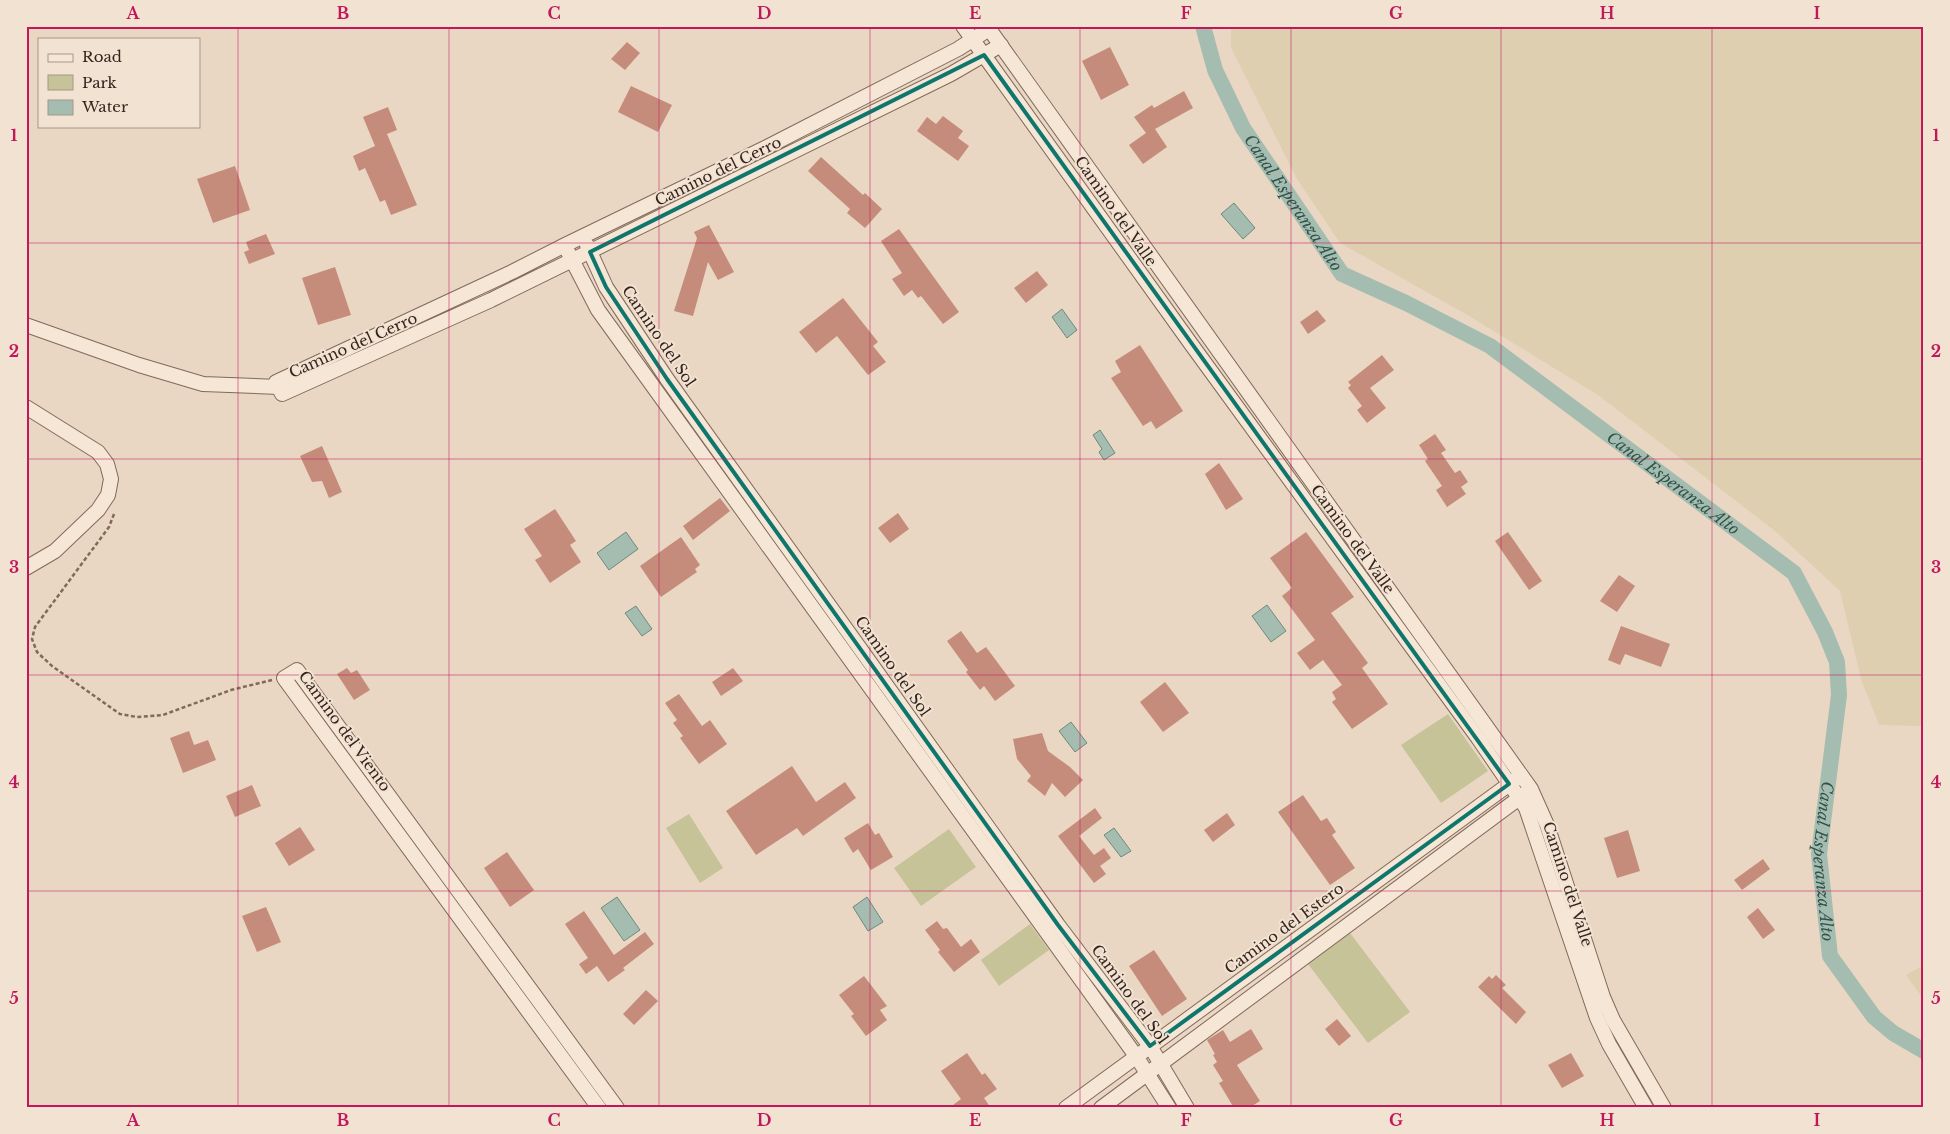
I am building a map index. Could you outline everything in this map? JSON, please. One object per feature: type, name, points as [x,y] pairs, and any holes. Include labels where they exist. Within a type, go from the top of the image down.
[{"type":"street","name":"Camino del Valle","points":[[963,26],[1190,344],[1478,738],[1526,808],[1584,985],[1597,1018],[1609,1044],[1646,1108]]},
{"type":"street","name":"Camino del Valle","points":[[988,28],[1531,789],[1546,825],[1603,997],[1664,1108]]},
{"type":"street","name":"Camino del Cerro","points":[[988,28],[973,40],[765,148],[565,244],[512,272],[276,382],[282,394],[574,266],[590,252],[951,74],[1001,45]]},
{"type":"street","name":"Camino del Sol","points":[[583,236],[606,287],[667,378],[1053,918],[1150,1046],[1187,1108]]},
{"type":"street","name":"Camino del Sol","points":[[565,244],[574,266],[598,310],[1136,1056],[1169,1108]]},
{"type":"street","points":[[26,325],[139,365],[203,384],[279,387]]},
{"type":"street","points":[[26,407],[98,452],[107,464],[111,479],[108,495],[98,510],[55,551],[26,568]]},
{"type":"street","name":"Camino del Viento","points":[[599,1108],[284,678],[297,670],[617,1108]]},
{"type":"street","name":"Camino del Estero","points":[[1066,1108],[1522,775]]},
{"type":"street","points":[[1101,1108],[1531,789]]},
{"type":"path","points":[[115,510],[109,527],[35,628],[32,639],[37,652],[52,666],[120,714],[137,717],[163,715],[230,690],[260,681],[284,678]]},
{"type":"highlighted area","points":[[984,55],[1509,784],[1150,1046],[1058,925],[667,379],[606,287],[590,252]]},
{"type":"shaded area","points":[[1231,26],[1924,26],[1924,725],[1879,725],[1861,679],[1840,591],[1775,531],[1598,395],[1469,316],[1340,243],[1297,179],[1231,48]]},
{"type":"shaded area","points":[[1924,965],[1924,1000],[1906,975]]},
{"type":"green space","points":[[1448,714],[1488,771],[1441,803],[1401,745]]},
{"type":"green space","points":[[689,814],[723,868],[700,883],[666,828]]},
{"type":"green space","points":[[949,829],[976,867],[921,906],[894,868]]},
{"type":"green space","points":[[1030,924],[1049,950],[999,986],[981,960]]},
{"type":"green space","points":[[1350,933],[1410,1012],[1368,1043],[1308,964]]},
{"type":"water","points":[[1234,203],[1255,228],[1243,239],[1221,214]]},
{"type":"water","points":[[1062,309],[1077,330],[1067,338],[1052,317]]},
{"type":"water","points":[[1100,430],[1115,453],[1104,460],[1099,452],[1102,449],[1093,435]]},
{"type":"water","points":[[626,532],[638,549],[609,570],[597,553]]},
{"type":"water","points":[[1267,605],[1286,631],[1271,642],[1252,616]]},
{"type":"water","points":[[636,606],[652,629],[642,636],[625,613]]},
{"type":"water","points":[[1071,722],[1087,743],[1075,752],[1059,731]]},
{"type":"water","points":[[1114,828],[1131,851],[1121,857],[1104,835]]},
{"type":"water","points":[[617,897],[640,930],[624,941],[601,908]]},
{"type":"water","points":[[867,897],[883,922],[868,931],[853,907]]},
{"type":"building","points":[[627,42],[640,53],[625,70],[611,59]]},
{"type":"building","points":[[1110,47],[1129,85],[1101,100],[1082,61]]},
{"type":"building","points":[[631,86],[672,105],[658,132],[618,112]]},
{"type":"building","points":[[1184,91],[1193,108],[1155,129],[1167,147],[1143,164],[1129,145],[1146,133],[1134,117],[1152,105],[1154,108]]},
{"type":"building","points":[[388,107],[397,130],[387,134],[417,205],[391,215],[385,200],[380,202],[365,168],[359,171],[353,156],[375,146],[363,117]]},
{"type":"building","points":[[943,116],[963,131],[958,138],[969,146],[958,161],[917,131],[927,117],[936,124]]},
{"type":"building","points":[[821,157],[863,195],[865,193],[882,209],[865,228],[847,213],[850,209],[808,171]]},
{"type":"building","points":[[235,166],[250,210],[213,223],[197,179]]},
{"type":"building","points":[[709,225],[734,272],[718,280],[708,262],[693,316],[674,311],[697,238],[694,232]]},
{"type":"building","points":[[899,229],[959,312],[943,324],[921,296],[918,298],[912,290],[904,296],[892,279],[902,273],[881,241]]},
{"type":"building","points":[[266,234],[275,254],[249,264],[244,252],[249,250],[246,242]]},
{"type":"building","points":[[335,267],[351,315],[318,325],[302,278]]},
{"type":"building","points":[[1037,271],[1048,285],[1026,303],[1014,288]]},
{"type":"building","points":[[843,298],[878,342],[873,346],[886,362],[868,375],[837,336],[816,353],[799,332]]},
{"type":"building","points":[[1317,310],[1326,321],[1308,334],[1300,322]]},
{"type":"building","points":[[1140,345],[1183,411],[1156,429],[1151,421],[1143,426],[1111,378],[1121,372],[1115,361]]},
{"type":"building","points":[[1382,355],[1394,370],[1370,388],[1386,408],[1367,423],[1357,410],[1362,406],[1348,388],[1351,385],[1348,382]]},
{"type":"building","points":[[1435,434],[1446,450],[1441,453],[1455,473],[1460,470],[1468,482],[1461,487],[1466,494],[1447,507],[1436,490],[1442,486],[1425,461],[1428,459],[1419,445]]},
{"type":"building","points":[[322,446],[342,492],[329,498],[322,481],[312,482],[300,456]]},
{"type":"building","points":[[1219,463],[1243,499],[1226,510],[1205,474]]},
{"type":"building","points":[[720,498],[730,511],[693,540],[683,526]]},
{"type":"building","points":[[555,509],[576,541],[570,545],[581,562],[550,583],[535,560],[542,556],[524,529]]},
{"type":"building","points":[[898,513],[909,529],[890,543],[878,528]]},
{"type":"building","points":[[1306,532],[1354,597],[1331,613],[1368,663],[1362,668],[1388,704],[1352,729],[1332,702],[1336,699],[1332,692],[1342,685],[1323,660],[1310,670],[1297,653],[1315,640],[1282,596],[1292,588],[1270,558]]},
{"type":"building","points":[[1508,532],[1542,581],[1529,590],[1495,541]]},
{"type":"building","points":[[681,537],[700,565],[695,569],[697,572],[661,597],[640,566]]},
{"type":"building","points":[[1619,575],[1635,586],[1617,612],[1600,601]]},
{"type":"building","points":[[1621,626],[1670,644],[1661,667],[1625,654],[1620,665],[1608,660]]},
{"type":"building","points":[[961,631],[977,653],[986,647],[1015,686],[995,701],[984,686],[980,690],[966,672],[968,670],[947,641]]},
{"type":"building","points":[[347,668],[351,673],[357,670],[370,690],[354,700],[337,674]]},
{"type":"building","points":[[733,668],[743,681],[721,696],[712,682]]},
{"type":"building","points":[[1165,682],[1189,713],[1163,732],[1140,702]]},
{"type":"building","points":[[679,694],[702,726],[710,720],[727,744],[699,764],[680,738],[683,736],[673,723],[677,720],[665,703]]},
{"type":"building","points":[[189,731],[194,745],[208,740],[216,760],[183,773],[170,738]]},
{"type":"building","points":[[1042,733],[1048,751],[1070,767],[1083,780],[1065,797],[1052,783],[1045,796],[1027,781],[1031,776],[1017,759],[1013,739]]},
{"type":"building","points":[[792,766],[816,802],[845,782],[856,798],[803,836],[797,828],[756,855],[726,811]]},
{"type":"building","points":[[252,785],[261,806],[235,817],[226,796]]},
{"type":"building","points":[[1303,795],[1321,821],[1327,818],[1336,832],[1332,835],[1355,868],[1330,885],[1278,812]]},
{"type":"building","points":[[1095,808],[1102,818],[1079,836],[1094,855],[1104,848],[1111,858],[1100,866],[1106,874],[1094,883],[1058,836]]},
{"type":"building","points":[[1227,813],[1235,825],[1213,842],[1204,830]]},
{"type":"building","points":[[868,823],[875,835],[879,833],[893,857],[871,870],[858,849],[853,853],[844,838]]},
{"type":"building","points":[[300,827],[315,850],[289,866],[275,843]]},
{"type":"building","points":[[1628,830],[1640,871],[1617,878],[1604,838]]},
{"type":"building","points":[[507,852],[534,890],[510,907],[484,868]]},
{"type":"building","points":[[1763,859],[1770,869],[1742,890],[1734,880]]},
{"type":"building","points":[[266,907],[281,942],[257,952],[242,916]]},
{"type":"building","points":[[1758,908],[1775,930],[1763,939],[1747,917]]},
{"type":"building","points":[[584,911],[614,955],[645,932],[654,944],[623,968],[625,970],[608,982],[597,966],[586,974],[579,964],[588,958],[565,924]]},
{"type":"building","points":[[937,921],[943,929],[947,928],[961,947],[971,939],[980,952],[954,972],[938,952],[940,950],[925,930]]},
{"type":"building","points":[[1154,950],[1187,999],[1162,1016],[1129,966]]},
{"type":"building","points":[[1496,975],[1506,985],[1502,988],[1526,1012],[1516,1024],[1478,987],[1489,976],[1492,979]]},
{"type":"building","points":[[864,976],[887,1006],[880,1010],[887,1020],[866,1036],[851,1016],[854,1014],[839,995]]},
{"type":"building","points":[[646,990],[658,1001],[634,1025],[623,1014]]},
{"type":"building","points":[[1337,1019],[1351,1036],[1339,1046],[1325,1029]]},
{"type":"building","points":[[1251,1029],[1263,1049],[1237,1065],[1260,1101],[1249,1108],[1234,1108],[1219,1083],[1223,1081],[1213,1065],[1217,1062],[1207,1040],[1223,1030],[1230,1042]]},
{"type":"building","points":[[967,1053],[982,1075],[985,1073],[997,1089],[984,1098],[991,1108],[949,1108],[961,1099],[941,1071]]},
{"type":"building","points":[[1571,1053],[1584,1076],[1562,1088],[1548,1065]]},
{"type":"waterway","name":"Canal Esperanza Alto","points":[[1203,26],[1215,70],[1243,128],[1342,274],[1406,303],[1490,346],[1794,573],[1825,632],[1837,662],[1839,695],[1819,854],[1830,956],[1874,1017],[1893,1033],[1924,1051]]}]
